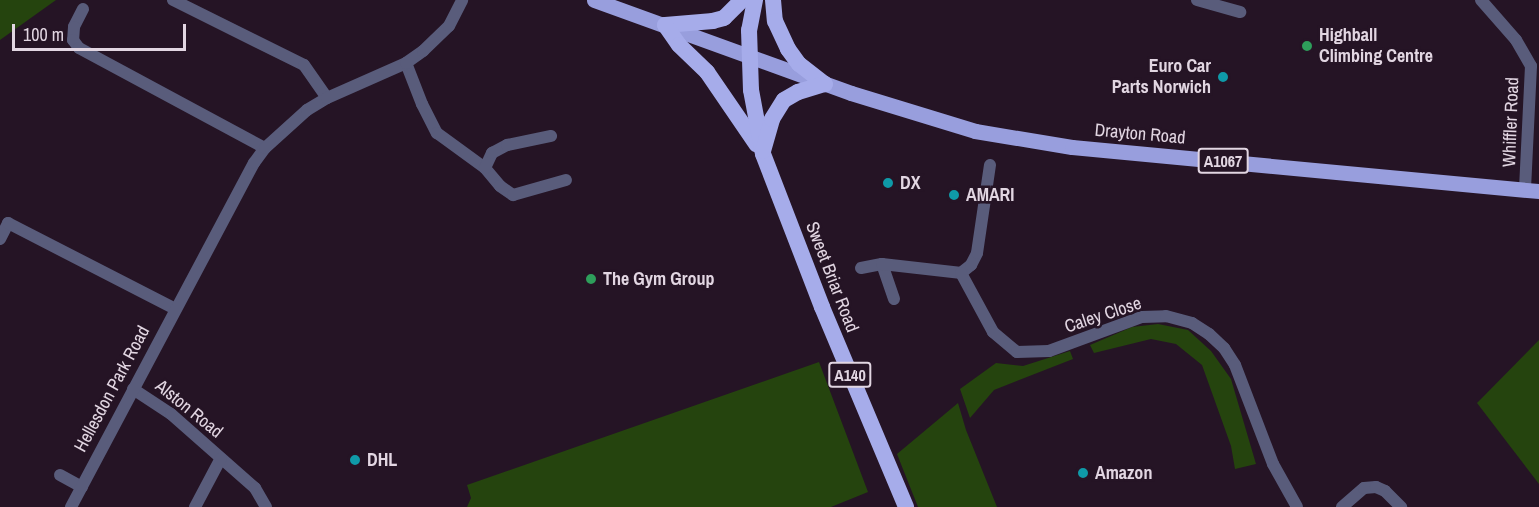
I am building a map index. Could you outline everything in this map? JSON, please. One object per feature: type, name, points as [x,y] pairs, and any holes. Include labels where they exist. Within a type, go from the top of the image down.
[{"type":"highway","name":"A1067","points":[[665,26],[724,18],[742,0]]},
{"type":"highway","name":"A140","points":[[749,54],[749,30],[755,0]]},
{"type":"highway","points":[[773,0],[775,21],[788,49],[799,64],[825,84]]},
{"type":"highway","name":"A140","points":[[665,26],[679,45],[707,72],[763,154]]},
{"type":"highway","name":"Sweet Briar Road","points":[[749,54],[754,118],[763,154],[826,317],[906,507]]},
{"type":"highway","points":[[763,154],[772,119],[784,100],[798,92],[825,84]]},
{"type":"main road","name":"A1067","points":[[594,0],[749,54]]},
{"type":"main road","name":"Drayton Road","points":[[749,54],[825,84],[975,131],[1072,147],[1532,191]]},
{"type":"street","points":[[173,0],[304,65],[327,98]]},
{"type":"street","name":"Hellesdon Park Road","points":[[71,507],[242,183],[265,148],[307,110],[327,98],[406,63],[438,39],[449,26],[462,0]]},
{"type":"street","points":[[1197,0],[1240,12]]},
{"type":"street","name":"Whiffler Road","points":[[1481,0],[1516,40],[1531,66],[1532,191]]},
{"type":"street","points":[[83,9],[74,27],[73,40],[79,48],[265,148]]},
{"type":"street","points":[[406,63],[422,104],[437,133],[485,168],[500,186],[513,195],[566,180]]},
{"type":"street","points":[[485,168],[492,153],[507,145],[551,136]]},
{"type":"street","points":[[861,268],[882,264],[961,273],[971,265],[977,253],[990,165]]},
{"type":"street","points":[[0,239],[4,221],[175,309]]},
{"type":"street","points":[[882,264],[894,299]]},
{"type":"street","name":"Caley Close","points":[[961,273],[993,332],[1017,352],[1049,351],[1142,317],[1166,316],[1192,323],[1209,334],[1224,348],[1234,365],[1273,464],[1297,507]]},
{"type":"street","name":"Alston Road","points":[[133,389],[171,414],[255,488],[266,507]]},
{"type":"street","name":"Alston Road","points":[[195,507],[221,458]]},
{"type":"street","points":[[60,476],[82,487]]},
{"type":"street","points":[[1342,507],[1364,488],[1376,487],[1385,491],[1401,507]]},
{"type":"green space","points":[[0,0],[56,0],[0,40]]},
{"type":"green space","points":[[1158,324],[1188,330],[1211,351],[1231,379],[1256,464],[1235,469],[1231,446],[1202,365],[1176,344],[1151,339],[1094,353],[1090,345],[1132,327]]},
{"type":"green space","points":[[1539,340],[1539,484],[1477,403]]},
{"type":"green space","points":[[1070,351],[1073,359],[994,390],[970,418],[960,389],[996,363],[1023,366]]},
{"type":"green space","points":[[819,362],[868,492],[831,507],[467,507],[471,498],[467,485]]},
{"type":"green space","points":[[958,403],[966,430],[997,507],[918,507],[897,454]]},
{"type":"place","name":"Highball Climbing Centre","points":[[1307,46]]},
{"type":"place","name":"Euro Car Parts Norwich","points":[[1223,77]]},
{"type":"place","name":"DX","points":[[888,183]]},
{"type":"place","name":"AMARI","points":[[954,195]]},
{"type":"place","name":"The Gym Group","points":[[591,279]]},
{"type":"place","name":"DHL","points":[[355,460]]},
{"type":"place","name":"Amazon","points":[[1083,473]]}]
